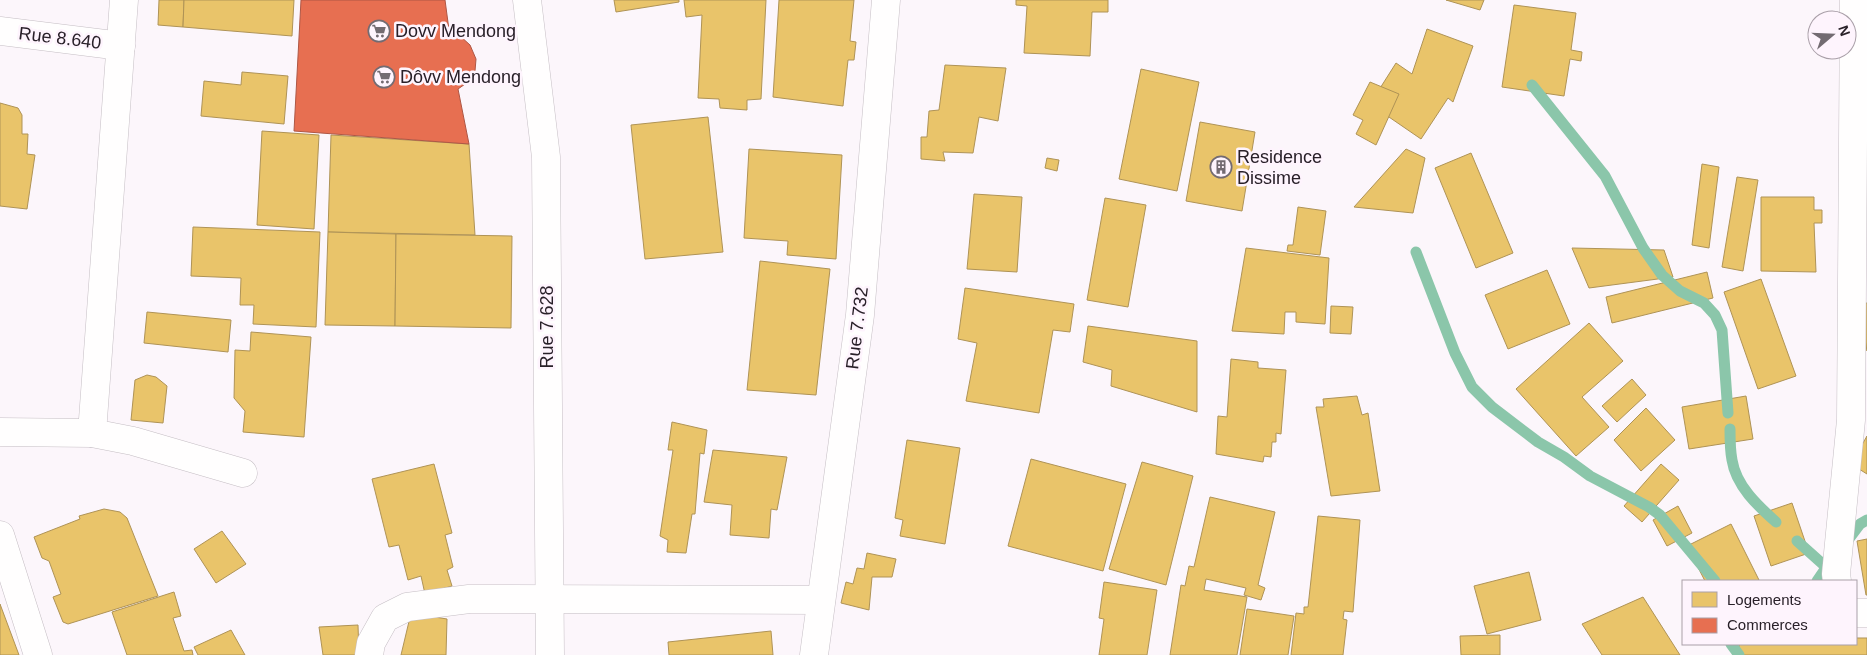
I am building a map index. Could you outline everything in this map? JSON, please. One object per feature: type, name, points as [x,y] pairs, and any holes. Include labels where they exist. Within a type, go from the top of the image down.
[{"type":"street","points":[[92,433],[124,0]]},
{"type":"street","name":"Rue 7.628","points":[[527,0],[546,157],[550,655]]},
{"type":"street","name":"Rue 7.732","points":[[814,655],[860,315],[886,0]]},
{"type":"street","points":[[1837,580],[1851,420],[1860,113],[1854,0]]},
{"type":"street","name":"Rue 8.640","points":[[0,31],[121,46]]},
{"type":"street","points":[[0,432],[92,433],[133,441],[243,473]]},
{"type":"street","points":[[0,535],[38,655]]},
{"type":"street","points":[[369,655],[371,644],[385,618],[407,607],[469,599],[821,600]]},
{"type":"building: Logements","points":[[159,0],[184,0],[183,27],[158,25]]},
{"type":"building: Logements","points":[[184,0],[294,0],[292,36],[183,27]]},
{"type":"building: Logements","points":[[614,0],[679,0],[679,2],[616,12]]},
{"type":"building: Logements","points":[[684,0],[766,0],[761,99],[747,100],[747,110],[720,108],[719,99],[698,98],[702,15],[686,17]]},
{"type":"building: Logements","points":[[779,0],[854,0],[850,41],[856,42],[854,60],[848,60],[843,106],[773,97]]},
{"type":"building: Logements","points":[[1016,0],[1108,0],[1108,12],[1092,12],[1090,56],[1024,53],[1027,6],[1016,5]]},
{"type":"building: Logements","points":[[1446,0],[1484,0],[1480,10]]},
{"type":"building: Logements","points":[[1514,5],[1576,13],[1571,50],[1582,52],[1581,61],[1570,59],[1564,96],[1502,87]]},
{"type":"building: Logements","points":[[1427,29],[1473,46],[1453,102],[1448,98],[1421,139],[1370,104],[1396,63],[1412,74]]},
{"type":"building: Logements","points":[[945,65],[1006,68],[998,121],[979,117],[973,153],[943,152],[945,161],[921,159],[921,137],[927,137],[929,111],[939,110]]},
{"type":"building: Logements","points":[[1141,69],[1199,82],[1177,191],[1119,179]]},
{"type":"building: Logements","points":[[242,72],[288,76],[284,124],[201,116],[204,81],[241,85]]},
{"type":"building: Logements","points":[[1370,82],[1399,94],[1376,145],[1356,134],[1363,120],[1353,115]]},
{"type":"building: Logements","points":[[0,103],[18,108],[22,115],[22,134],[28,134],[27,154],[35,155],[27,209],[0,206]]},
{"type":"building: Logements","points":[[708,117],[723,252],[645,259],[631,125]]},
{"type":"building: Logements","name":"Residence Dissime","points":[[1200,122],[1255,132],[1242,211],[1186,201]]},
{"type":"building: Logements","points":[[262,131],[319,135],[314,229],[257,225]]},
{"type":"building: Logements","points":[[331,135],[469,144],[475,235],[328,232]]},
{"type":"building: Logements","points":[[749,149],[842,155],[836,259],[787,255],[788,241],[744,238]]},
{"type":"building: Logements","points":[[1406,149],[1425,158],[1413,213],[1354,207]]},
{"type":"building: Logements","points":[[1471,153],[1513,253],[1476,268],[1435,168]]},
{"type":"building: Logements","points":[[1047,158],[1059,160],[1057,171],[1045,168]]},
{"type":"building: Logements","points":[[1867,161],[1867,206],[1866,206],[1863,162]]},
{"type":"building: Logements","points":[[1702,164],[1719,167],[1709,248],[1692,245]]},
{"type":"building: Logements","points":[[1737,177],[1758,180],[1743,271],[1722,267]]},
{"type":"building: Logements","points":[[974,194],[1022,197],[1017,272],[967,269]]},
{"type":"building: Logements","points":[[1761,197],[1814,197],[1814,210],[1822,210],[1822,223],[1814,223],[1816,272],[1761,271]]},
{"type":"building: Logements","points":[[1105,198],[1146,205],[1128,307],[1087,300]]},
{"type":"building: Logements","points":[[1298,207],[1326,211],[1320,255],[1287,251],[1288,245],[1293,245]]},
{"type":"building: Logements","points":[[193,227],[320,232],[316,327],[253,324],[254,305],[240,305],[241,278],[191,276]]},
{"type":"building: Logements","points":[[328,232],[396,234],[395,326],[325,325]]},
{"type":"building: Logements","points":[[396,234],[512,236],[511,328],[395,326]]},
{"type":"building: Logements","points":[[1246,248],[1329,258],[1325,324],[1296,322],[1296,312],[1285,312],[1284,334],[1232,331]]},
{"type":"building: Logements","points":[[1572,248],[1664,250],[1673,277],[1589,288]]},
{"type":"building: Logements","points":[[760,261],[830,269],[816,395],[747,390]]},
{"type":"building: Logements","points":[[1547,270],[1570,324],[1508,349],[1485,295]]},
{"type":"building: Logements","points":[[1707,272],[1713,298],[1612,323],[1606,297]]},
{"type":"building: Logements","points":[[1761,279],[1796,376],[1758,389],[1724,292]]},
{"type":"building: Logements","points":[[965,288],[1074,304],[1070,332],[1053,330],[1039,413],[966,401],[977,343],[958,339]]},
{"type":"building: Logements","points":[[1867,303],[1867,351],[1859,304]]},
{"type":"building: Logements","points":[[1331,306],[1353,307],[1351,334],[1330,333]]},
{"type":"building: Logements","points":[[147,312],[231,320],[228,352],[144,343]]},
{"type":"building: Logements","points":[[1589,323],[1623,361],[1582,397],[1609,427],[1576,456],[1516,389]]},
{"type":"building: Logements","points":[[1088,326],[1197,341],[1197,412],[1111,386],[1112,370],[1083,362]]},
{"type":"building: Logements","points":[[251,332],[311,337],[304,437],[243,432],[245,411],[234,398],[235,350],[250,351]]},
{"type":"building: Logements","points":[[1231,359],[1258,362],[1258,368],[1286,370],[1281,434],[1276,433],[1276,442],[1272,442],[1271,457],[1264,456],[1263,462],[1216,454],[1218,416],[1227,417]]},
{"type":"building: Logements","points":[[147,375],[156,377],[167,386],[163,423],[131,420],[135,380]]},
{"type":"building: Logements","points":[[1632,379],[1646,395],[1617,422],[1602,406]]},
{"type":"building: Logements","points":[[1357,396],[1362,415],[1368,413],[1380,491],[1331,496],[1316,407],[1324,407],[1323,399]]},
{"type":"building: Logements","points":[[1746,396],[1753,439],[1689,449],[1682,407]]},
{"type":"building: Logements","points":[[1646,408],[1675,440],[1641,471],[1614,440]]},
{"type":"building: Logements","points":[[672,422],[707,430],[704,454],[700,453],[695,514],[692,514],[686,553],[667,552],[668,540],[660,536],[673,450],[668,450]]},
{"type":"building: Logements","points":[[1867,436],[1867,474],[1851,464]]},
{"type":"building: Logements","points":[[907,440],[960,448],[945,544],[900,536],[903,520],[895,518]]},
{"type":"building: Logements","points":[[713,450],[787,457],[777,510],[771,509],[769,538],[730,535],[732,505],[704,502]]},
{"type":"building: Logements","points":[[1031,459],[1126,484],[1103,571],[1008,546]]},
{"type":"building: Logements","points":[[1142,462],[1193,476],[1166,585],[1109,569]]},
{"type":"building: Logements","points":[[434,464],[452,533],[445,535],[453,567],[447,570],[452,586],[425,594],[421,576],[408,580],[399,545],[389,547],[372,479]]},
{"type":"building: Logements","points":[[1661,464],[1679,480],[1642,522],[1624,506]]},
{"type":"building: Logements","points":[[1210,497],[1275,512],[1258,585],[1265,588],[1261,600],[1244,595],[1246,588],[1206,579],[1204,590],[1247,597],[1237,655],[1170,655],[1181,585],[1185,586],[1189,566],[1194,567]]},
{"type":"building: Logements","points":[[1792,503],[1809,553],[1771,566],[1754,516]]},
{"type":"building: Logements","points":[[1678,506],[1692,533],[1667,546],[1653,520]]},
{"type":"building: Logements","points":[[104,509],[120,512],[127,518],[158,596],[68,624],[63,622],[53,597],[61,594],[49,561],[42,558],[34,537],[80,519],[79,516]]},
{"type":"building: Logements","points":[[1318,516],[1360,520],[1353,612],[1344,611],[1343,619],[1347,620],[1343,655],[1291,655],[1296,613],[1304,614],[1304,607],[1308,607]]},
{"type":"building: Logements","points":[[1731,524],[1759,580],[1704,580],[1687,546]]},
{"type":"building: Logements","points":[[222,531],[246,564],[216,583],[194,549]]},
{"type":"building: Logements","points":[[1867,539],[1867,595],[1866,595],[1857,541]]},
{"type":"building: Logements","points":[[867,553],[896,559],[892,577],[872,577],[869,610],[841,603],[846,582],[853,584],[857,568],[864,569]]},
{"type":"building: Logements","points":[[1529,572],[1541,620],[1487,634],[1474,586]]},
{"type":"building: Logements","points":[[1104,582],[1157,590],[1147,655],[1099,655],[1104,619],[1099,618]]},
{"type":"building: Logements","points":[[174,592],[181,616],[173,618],[184,651],[192,650],[193,655],[127,655],[112,612]]},
{"type":"building: Logements","points":[[1643,597],[1680,655],[1602,655],[1582,624]]},
{"type":"building: Logements","points":[[0,604],[19,655],[0,655]]},
{"type":"building: Logements","points":[[1247,609],[1294,616],[1288,655],[1240,655]]},
{"type":"building: Logements","points":[[411,613],[447,619],[446,655],[401,655]]},
{"type":"building: Logements","points":[[358,625],[359,655],[323,655],[319,627]]},
{"type":"building: Logements","points":[[231,630],[245,655],[198,655],[194,647]]},
{"type":"building: Logements","points":[[771,631],[773,655],[669,655],[668,642]]},
{"type":"building: Logements","points":[[1500,635],[1500,655],[1461,655],[1460,636]]},
{"type":"building: Logements","points":[[1857,638],[1867,638],[1867,655],[1739,655],[1739,645],[1857,645]]},
{"type":"building: Commerces","name":"Dôvv Mendong","points":[[301,0],[445,0],[449,30],[459,35],[470,45],[476,59],[475,71],[468,82],[458,89],[469,144],[294,131]]},
{"type":"waterway","points":[[1532,85],[1605,176],[1643,248],[1662,275],[1680,291],[1704,303],[1715,315],[1722,330],[1728,413]]},
{"type":"waterway","points":[[1416,252],[1455,353],[1472,387],[1492,407],[1538,442],[1564,457],[1590,476],[1649,507],[1660,515],[1714,580]]},
{"type":"waterway","points":[[1730,429],[1731,456],[1738,478],[1755,502],[1776,522]]},
{"type":"waterway","points":[[1845,544],[1860,524],[1867,520]]},
{"type":"waterway","points":[[1797,541],[1826,567]]},
{"type":"waterway","points":[[1818,580],[1830,562]]},
{"type":"waterway","points":[[1732,645],[1739,655]]},
{"type":"place","name":"Dovv Mendong","points":[[379,31]]},
{"type":"place","name":"Dôvv Mendong","points":[[384,77]]},
{"type":"place","name":"Residence Dissime","points":[[1221,167]]}]
